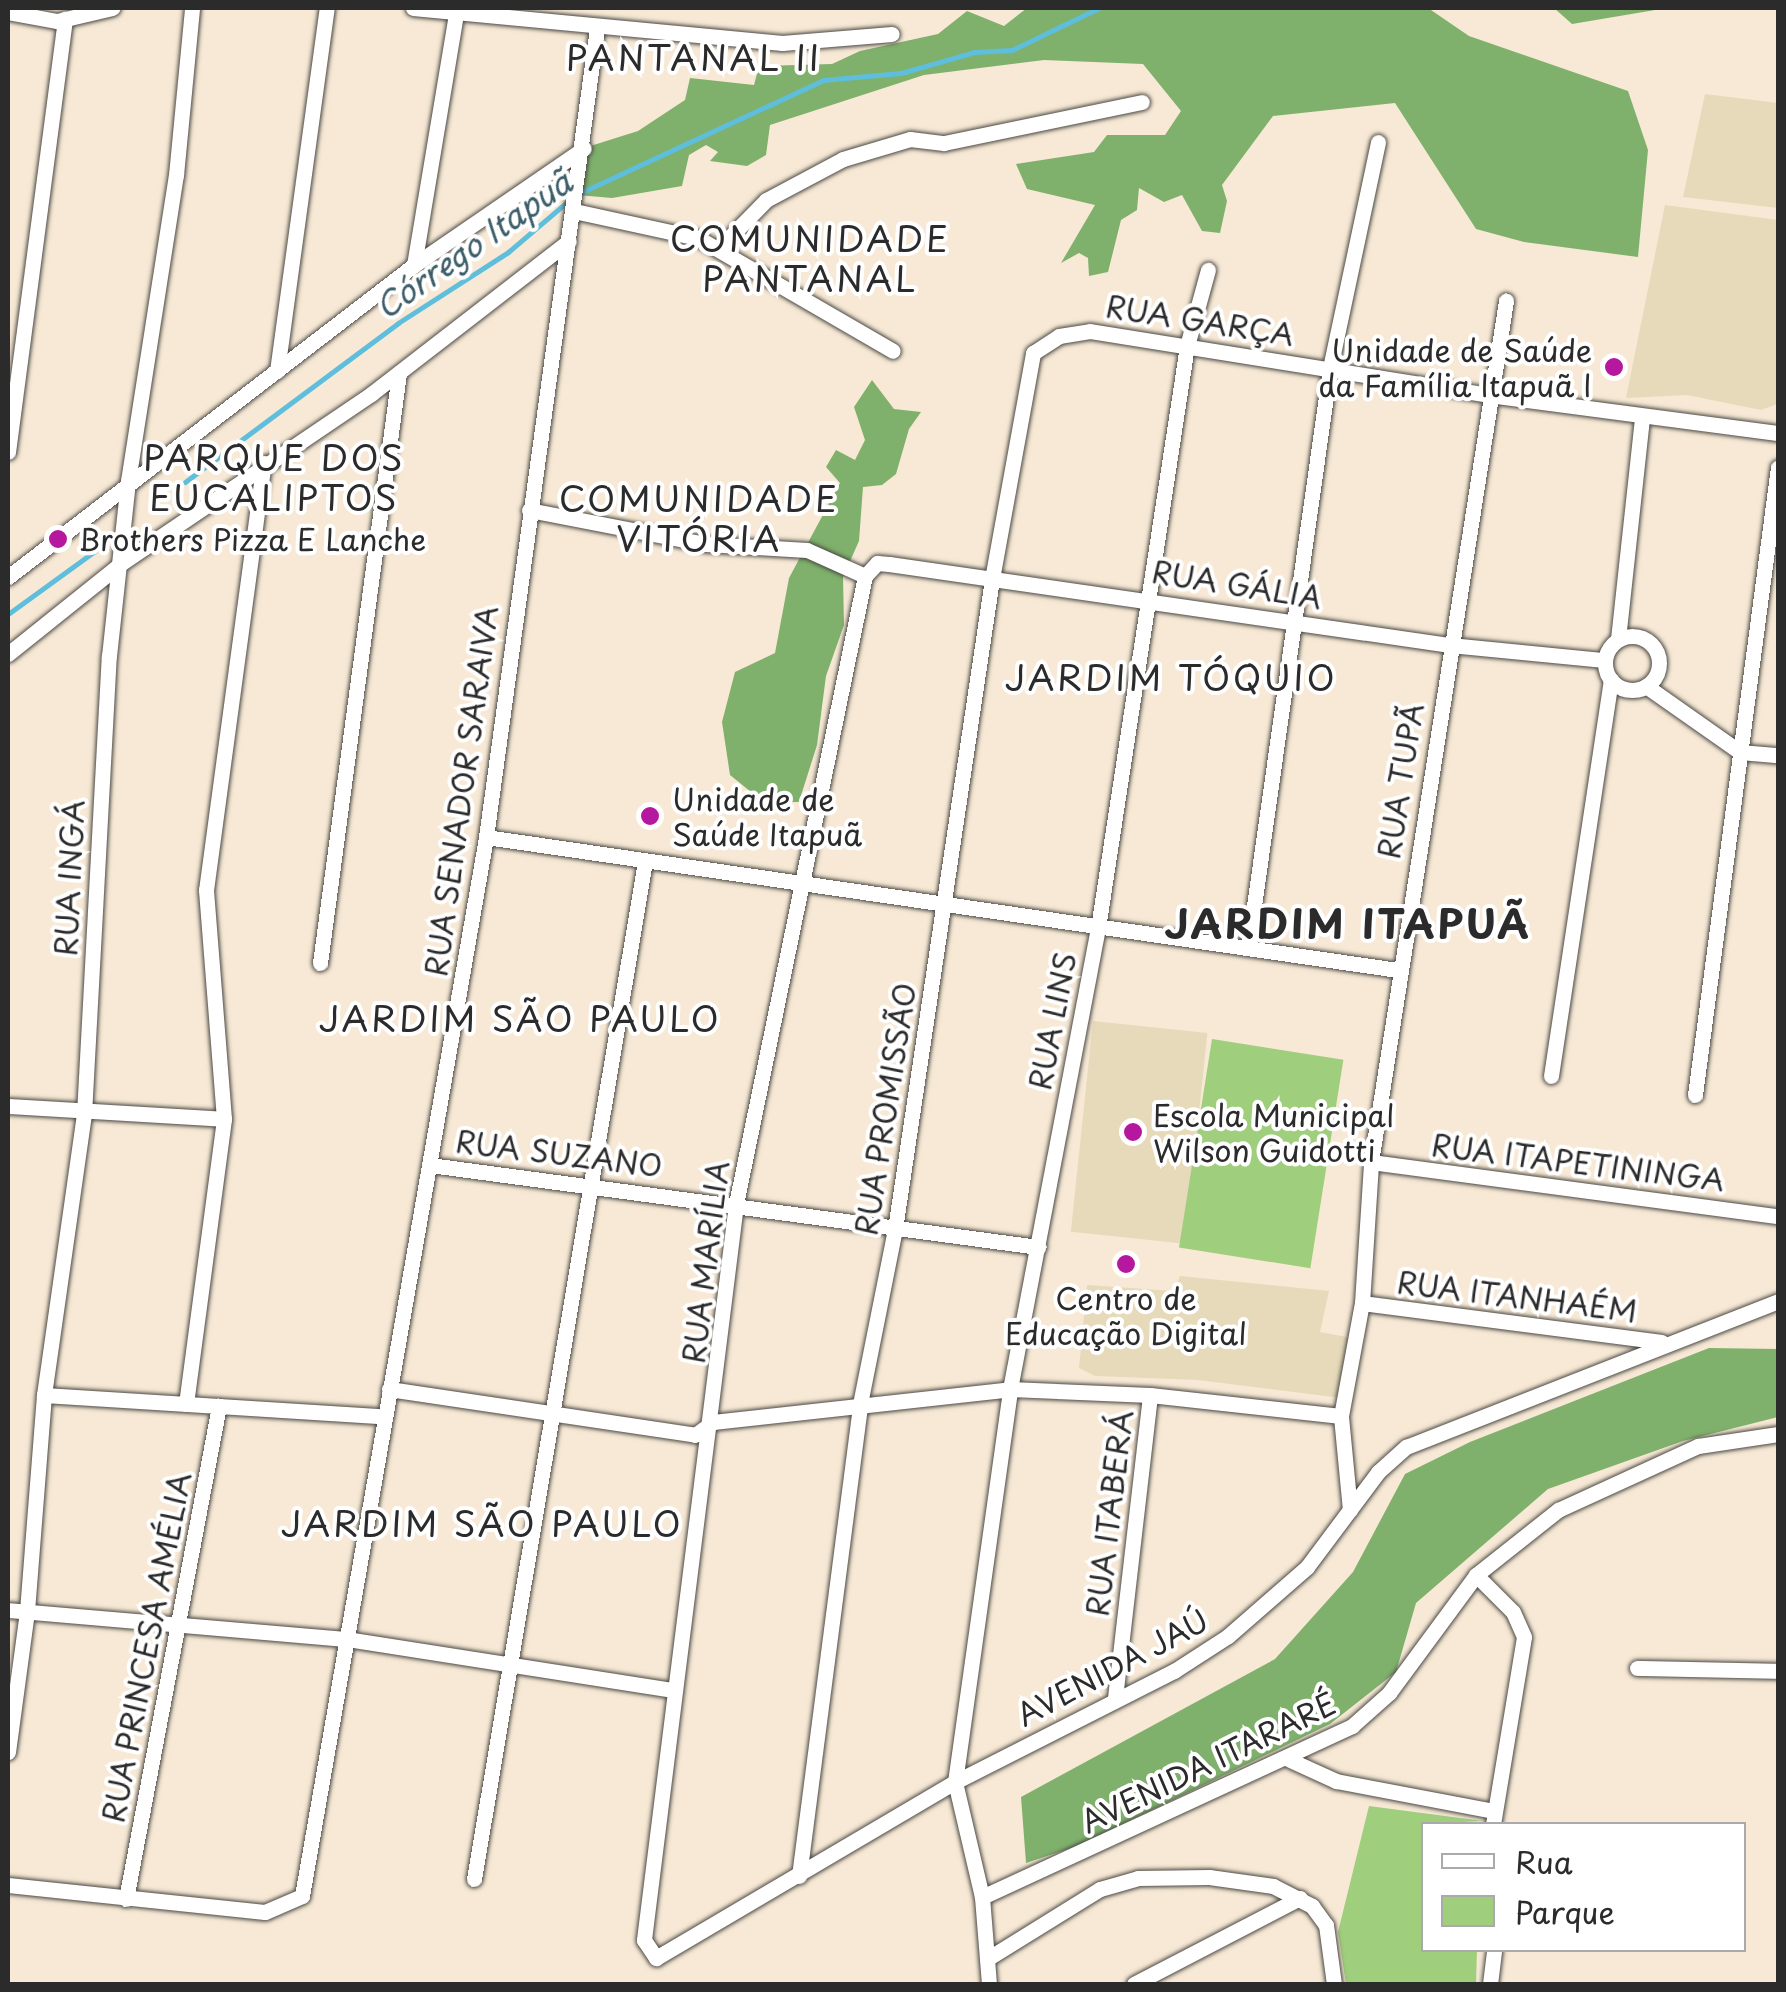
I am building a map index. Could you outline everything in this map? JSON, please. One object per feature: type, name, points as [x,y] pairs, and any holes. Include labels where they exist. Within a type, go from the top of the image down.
[{"type":"street","points":[[8,12],[65,19],[112,8]]},
{"type":"street","name":"RUA INGÁ","points":[[8,1752],[28,1611],[44,1395],[84,1114],[109,656],[128,481],[176,175],[192,8]]},
{"type":"street","points":[[277,371],[327,8]]},
{"type":"street","points":[[413,8],[539,14],[598,28],[782,44],[892,34]]},
{"type":"street","points":[[414,265],[456,12]]},
{"type":"street","points":[[8,452],[65,19]]},
{"type":"street","name":"RUA SENADOR SARAIVA","points":[[126,1899],[265,1912],[302,1896],[348,1639],[381,1416],[430,1165],[486,837],[598,28]]},
{"type":"street","points":[[719,248],[766,200],[843,160],[910,139],[944,143],[1142,102]]},
{"type":"street","points":[[1248,948],[1330,368],[1378,142]]},
{"type":"street","points":[[8,578],[128,481],[414,265],[584,148]]},
{"type":"street","points":[[574,211],[652,225],[719,248],[893,351]]},
{"type":"street","points":[[8,654],[122,562],[399,373],[569,241]]},
{"type":"street","name":"RUA LINS","points":[[955,1782],[1010,1389],[1098,928],[1187,346],[1208,270]]},
{"type":"street","name":"RUA TUPÃ","points":[[1350,1510],[1341,1416],[1362,1303],[1370,1162],[1506,301]]},
{"type":"street","name":"RUA GARÇA","points":[[1034,353],[1076,331],[1642,418],[1778,434]]},
{"type":"street","name":"RUA PROMISSÃO","points":[[798,1876],[860,1404],[895,1228],[992,579],[1034,353]]},
{"type":"street","points":[[320,964],[399,373]]},
{"type":"street","points":[[1550,1076],[1610,680],[1604,660],[1618,638],[1642,418]]},
{"type":"street","points":[[186,1404],[224,1119],[206,890],[264,463]]},
{"type":"street","points":[[1696,1096],[1778,466]]},
{"type":"street","points":[[529,510],[706,544],[807,550],[865,576]]},
{"type":"street","name":"RUA GÁLIA","points":[[865,576],[877,564],[1146,596],[1450,645],[1604,660]]},
{"type":"street","name":"RUA MARÍLIA","points":[[656,1958],[644,1940],[674,1690],[714,1422],[736,1204],[865,576]]},
{"type":"street","points":[[1618,638],[1642,637],[1656,649],[1659,666],[1646,686]]},
{"type":"street","points":[[1610,680],[1624,689],[1646,686],[1740,752],[1778,755]]},
{"type":"street","points":[[486,837],[1398,970]]},
{"type":"street","points":[[474,1880],[645,862]]},
{"type":"street","points":[[8,1106],[84,1114],[224,1119]]},
{"type":"street","name":"RUA ITAPETININGA","points":[[1370,1162],[1778,1216]]},
{"type":"street","name":"RUA SUZANO","points":[[430,1165],[593,1182],[1038,1247]]},
{"type":"street","name":"AVENIDA JAÚ","points":[[656,1958],[955,1782],[1174,1671],[1274,1602],[1406,1447],[1665,1342],[1778,1301]]},
{"type":"street","name":"RUA ITANHAÉM","points":[[1362,1303],[1665,1342]]},
{"type":"street","points":[[389,1390],[695,1435],[714,1422],[860,1404],[913,1404],[1010,1389],[1150,1395],[1341,1416]]},
{"type":"street","points":[[44,1395],[381,1416]]},
{"type":"street","name":"RUA ITABERÁ","points":[[1115,1698],[1150,1395]]},
{"type":"street","name":"RUA PRINCESA AMÉLIA","points":[[126,1899],[219,1406]]},
{"type":"street","name":"AVENIDA ITARARÉ","points":[[982,1897],[1290,1760],[1376,1708],[1476,1575],[1558,1510],[1628,1474],[1698,1446],[1778,1434]]},
{"type":"street","points":[[1290,1760],[1336,1781],[1493,1818],[1524,1637],[1513,1612],[1476,1575]]},
{"type":"street","points":[[8,1610],[348,1639],[674,1690]]},
{"type":"street","points":[[1637,1668],[1778,1671]]},
{"type":"street","points":[[955,1782],[982,1897],[989,1984]]},
{"type":"street","points":[[987,1959],[1074,1903],[1138,1878],[1249,1881],[1300,1898],[1326,1925],[1334,1984]]},
{"type":"street","points":[[8,1885],[126,1899]]},
{"type":"street","points":[[1134,1984],[1300,1898]]},
{"type":"street","points":[[1490,1984],[1494,1952]]},
{"type":"shaded area","points":[[1705,94],[1778,103],[1778,208],[1683,197]]},
{"type":"shaded area","points":[[1665,205],[1778,220],[1777,404],[1761,410],[1687,395],[1626,398]]},
{"type":"shaded area","name":"Escola Municipal Wilson Guidotti","points":[[1093,1021],[1207,1033],[1185,1244],[1071,1232]]},
{"type":"shaded area","points":[[1180,1276],[1329,1291],[1320,1332],[1352,1338],[1342,1398],[1198,1380],[1095,1376],[1079,1368],[1087,1285],[1174,1291]]},
{"type":"green space","points":[[1027,8],[1428,8],[1469,36],[1628,91],[1648,150],[1638,257],[1524,242],[1476,229],[1395,103],[1273,116],[1222,185],[1227,201],[1220,233],[1202,231],[1182,195],[1164,202],[1139,188],[1137,210],[1121,220],[1108,272],[1089,276],[1088,258],[1079,253],[1061,263],[1095,205],[1027,189],[1016,164],[1094,152],[1107,135],[1165,135],[1181,111],[1143,64],[1044,60],[924,75],[770,125],[766,155],[747,166],[710,161],[718,152],[706,145],[689,155],[682,186],[612,198],[577,195],[584,148],[638,131],[685,100],[690,78],[754,85],[759,66],[832,64],[860,51],[938,34],[967,11],[1004,26]]},
{"type":"green space","points":[[1554,8],[1667,8],[1572,24]]},
{"type":"green space","points":[[872,380],[894,409],[921,412],[909,429],[896,474],[882,485],[863,487],[859,541],[843,577],[844,625],[826,676],[817,745],[799,802],[788,802],[751,792],[730,775],[722,722],[735,672],[775,653],[789,578],[840,483],[826,467],[836,450],[855,460],[865,440],[854,407]]},
{"type":"green space","points":[[1212,1039],[1343,1060],[1310,1268],[1179,1247]]},
{"type":"green space","points":[[1709,1348],[1778,1349],[1778,1417],[1683,1441],[1548,1489],[1416,1603],[1396,1672],[1330,1724],[1077,1846],[1026,1863],[1021,1797],[1275,1659],[1353,1572],[1405,1474],[1470,1442]]},
{"type":"green space","points":[[1369,1806],[1483,1821],[1421,1822],[1421,1952],[1477,1952],[1476,1984],[1346,1984],[1338,1932]]},
{"type":"waterway","name":"Córrego Itapuã","points":[[580,193],[823,80],[901,73],[974,52],[1012,50],[1099,8]]},
{"type":"waterway","name":"Córrego Itapuã","points":[[185,482],[398,323],[508,252],[567,202]]},
{"type":"waterway","points":[[8,614],[96,550]]},
{"type":"place","name":"Unidade de Saúde da Família Itapuã I","points":[[1614,367]]},
{"type":"place","name":"Brothers Pizza E Lanche","points":[[58,539]]},
{"type":"place","name":"Unidade de Saúde Itapuã","points":[[650,816]]},
{"type":"place","name":"Escola Municipal Wilson Guidotti","points":[[1133,1132]]},
{"type":"place","name":"Centro de Educação Digital","points":[[1126,1264]]},
{"type":"district","name":"PANTANAL II","points":[[694,57]]},
{"type":"district","name":"COMUNIDADE PANTANAL","points":[[810,258]]},
{"type":"district","name":"PARQUE DOS EUCALIPTOS","points":[[274,477]]},
{"type":"district","name":"COMUNIDADE VITÓRIA","points":[[699,518]]},
{"type":"district","name":"JARDIM TÓQUIO","points":[[1171,677]]},
{"type":"district","name":"JARDIM ITAPUÃ","points":[[1348,923]]},
{"type":"district","name":"JARDIM SÃO PAULO","points":[[520,1018]]},
{"type":"district","name":"JARDIM SÃO PAULO","points":[[482,1523]]}]
